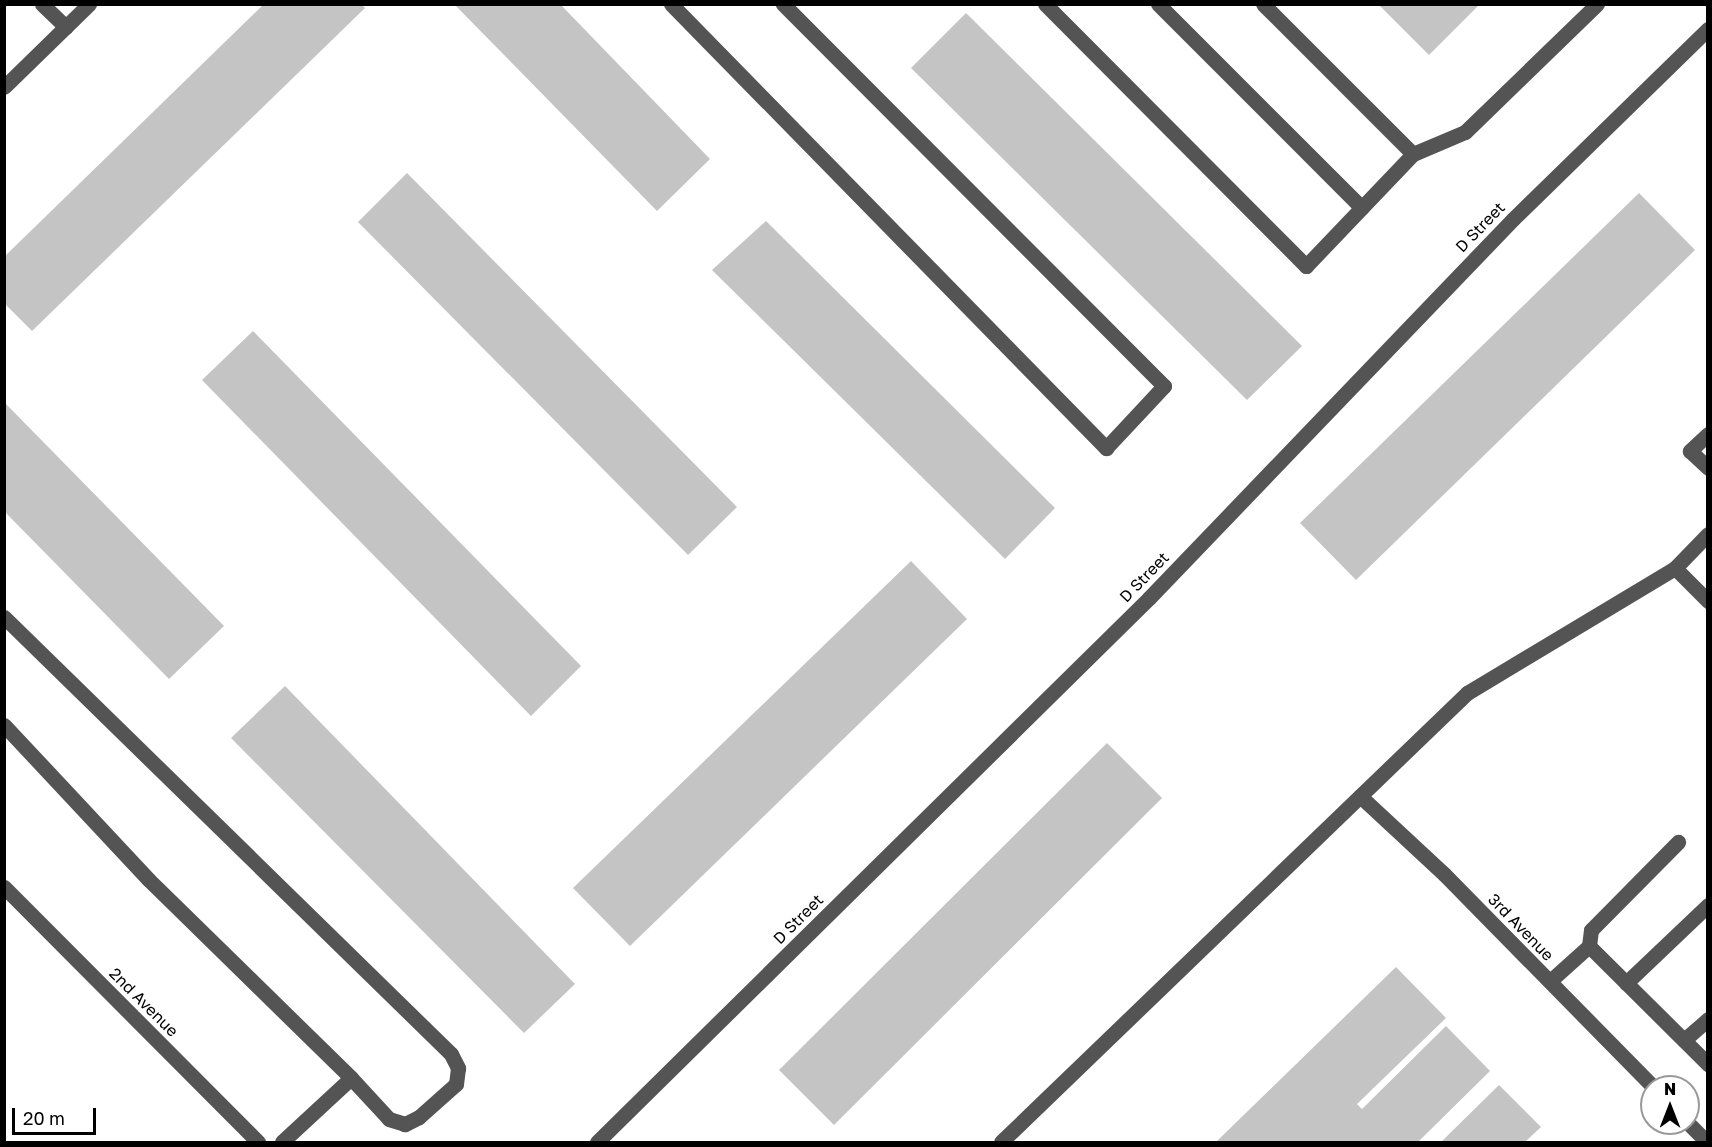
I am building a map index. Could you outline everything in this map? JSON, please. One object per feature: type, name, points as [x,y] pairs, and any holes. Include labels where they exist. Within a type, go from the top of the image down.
[{"type":"street","points":[[42,4],[66,27]]},
{"type":"street","points":[[4,87],[88,4]]},
{"type":"street","points":[[671,4],[1106,448],[1164,386],[783,4]]},
{"type":"street","points":[[1044,4],[1306,266],[1413,154],[1465,132],[1597,4]]},
{"type":"street","points":[[1158,4],[1362,208]]},
{"type":"street","points":[[1263,4],[1413,154]]},
{"type":"street","name":"D Street","points":[[597,1143],[1149,598],[1513,219],[1707,29]]},
{"type":"street","points":[[1707,434],[1690,451],[1707,468]]},
{"type":"street","points":[[1001,1143],[1467,693],[1675,568],[1707,534]]},
{"type":"street","points":[[1675,568],[1707,601]]},
{"type":"street","points":[[4,617],[451,1054],[458,1068],[456,1084],[420,1117],[405,1124],[389,1119],[351,1078],[148,879],[4,725]]},
{"type":"street","name":"3rd Avenue","points":[[1360,796],[1550,981],[1641,1075]]},
{"type":"street","points":[[1550,981],[1589,946],[1592,930],[1678,842]]},
{"type":"street","name":"2nd Avenue","points":[[4,887],[258,1143]]},
{"type":"street","points":[[1626,983],[1707,905]]},
{"type":"street","points":[[1589,946],[1707,1064]]},
{"type":"street","points":[[1684,1041],[1707,1019]]},
{"type":"street","points":[[282,1143],[351,1078]]},
{"type":"building","points":[[264,4],[361,4],[365,8],[32,331],[4,303],[4,257]]},
{"type":"building","points":[[454,4],[560,4],[710,159],[657,211]]},
{"type":"building","points":[[1378,4],[1480,4],[1429,55]]},
{"type":"building","points":[[966,13],[1302,346],[1247,400],[911,68]]},
{"type":"building","points":[[407,173],[737,507],[688,555],[358,222]]},
{"type":"building","points":[[1639,193],[1695,250],[1356,580],[1300,523]]},
{"type":"building","points":[[766,221],[1055,508],[1005,559],[712,270]]},
{"type":"building","points":[[253,331],[581,666],[531,716],[202,380]]},
{"type":"building","points":[[4,402],[224,626],[169,679],[4,511]]},
{"type":"building","points":[[911,561],[967,619],[630,946],[573,888]]},
{"type":"building","points":[[285,686],[575,984],[524,1033],[231,738]]},
{"type":"building","points":[[1107,743],[1162,798],[834,1125],[779,1070]]},
{"type":"building","points":[[1396,967],[1446,1018],[1357,1104],[1362,1109],[1446,1026],[1490,1071],[1418,1142],[1216,1142]]},
{"type":"building","points":[[1499,1085],[1541,1127],[1525,1142],[1441,1142]]}]
